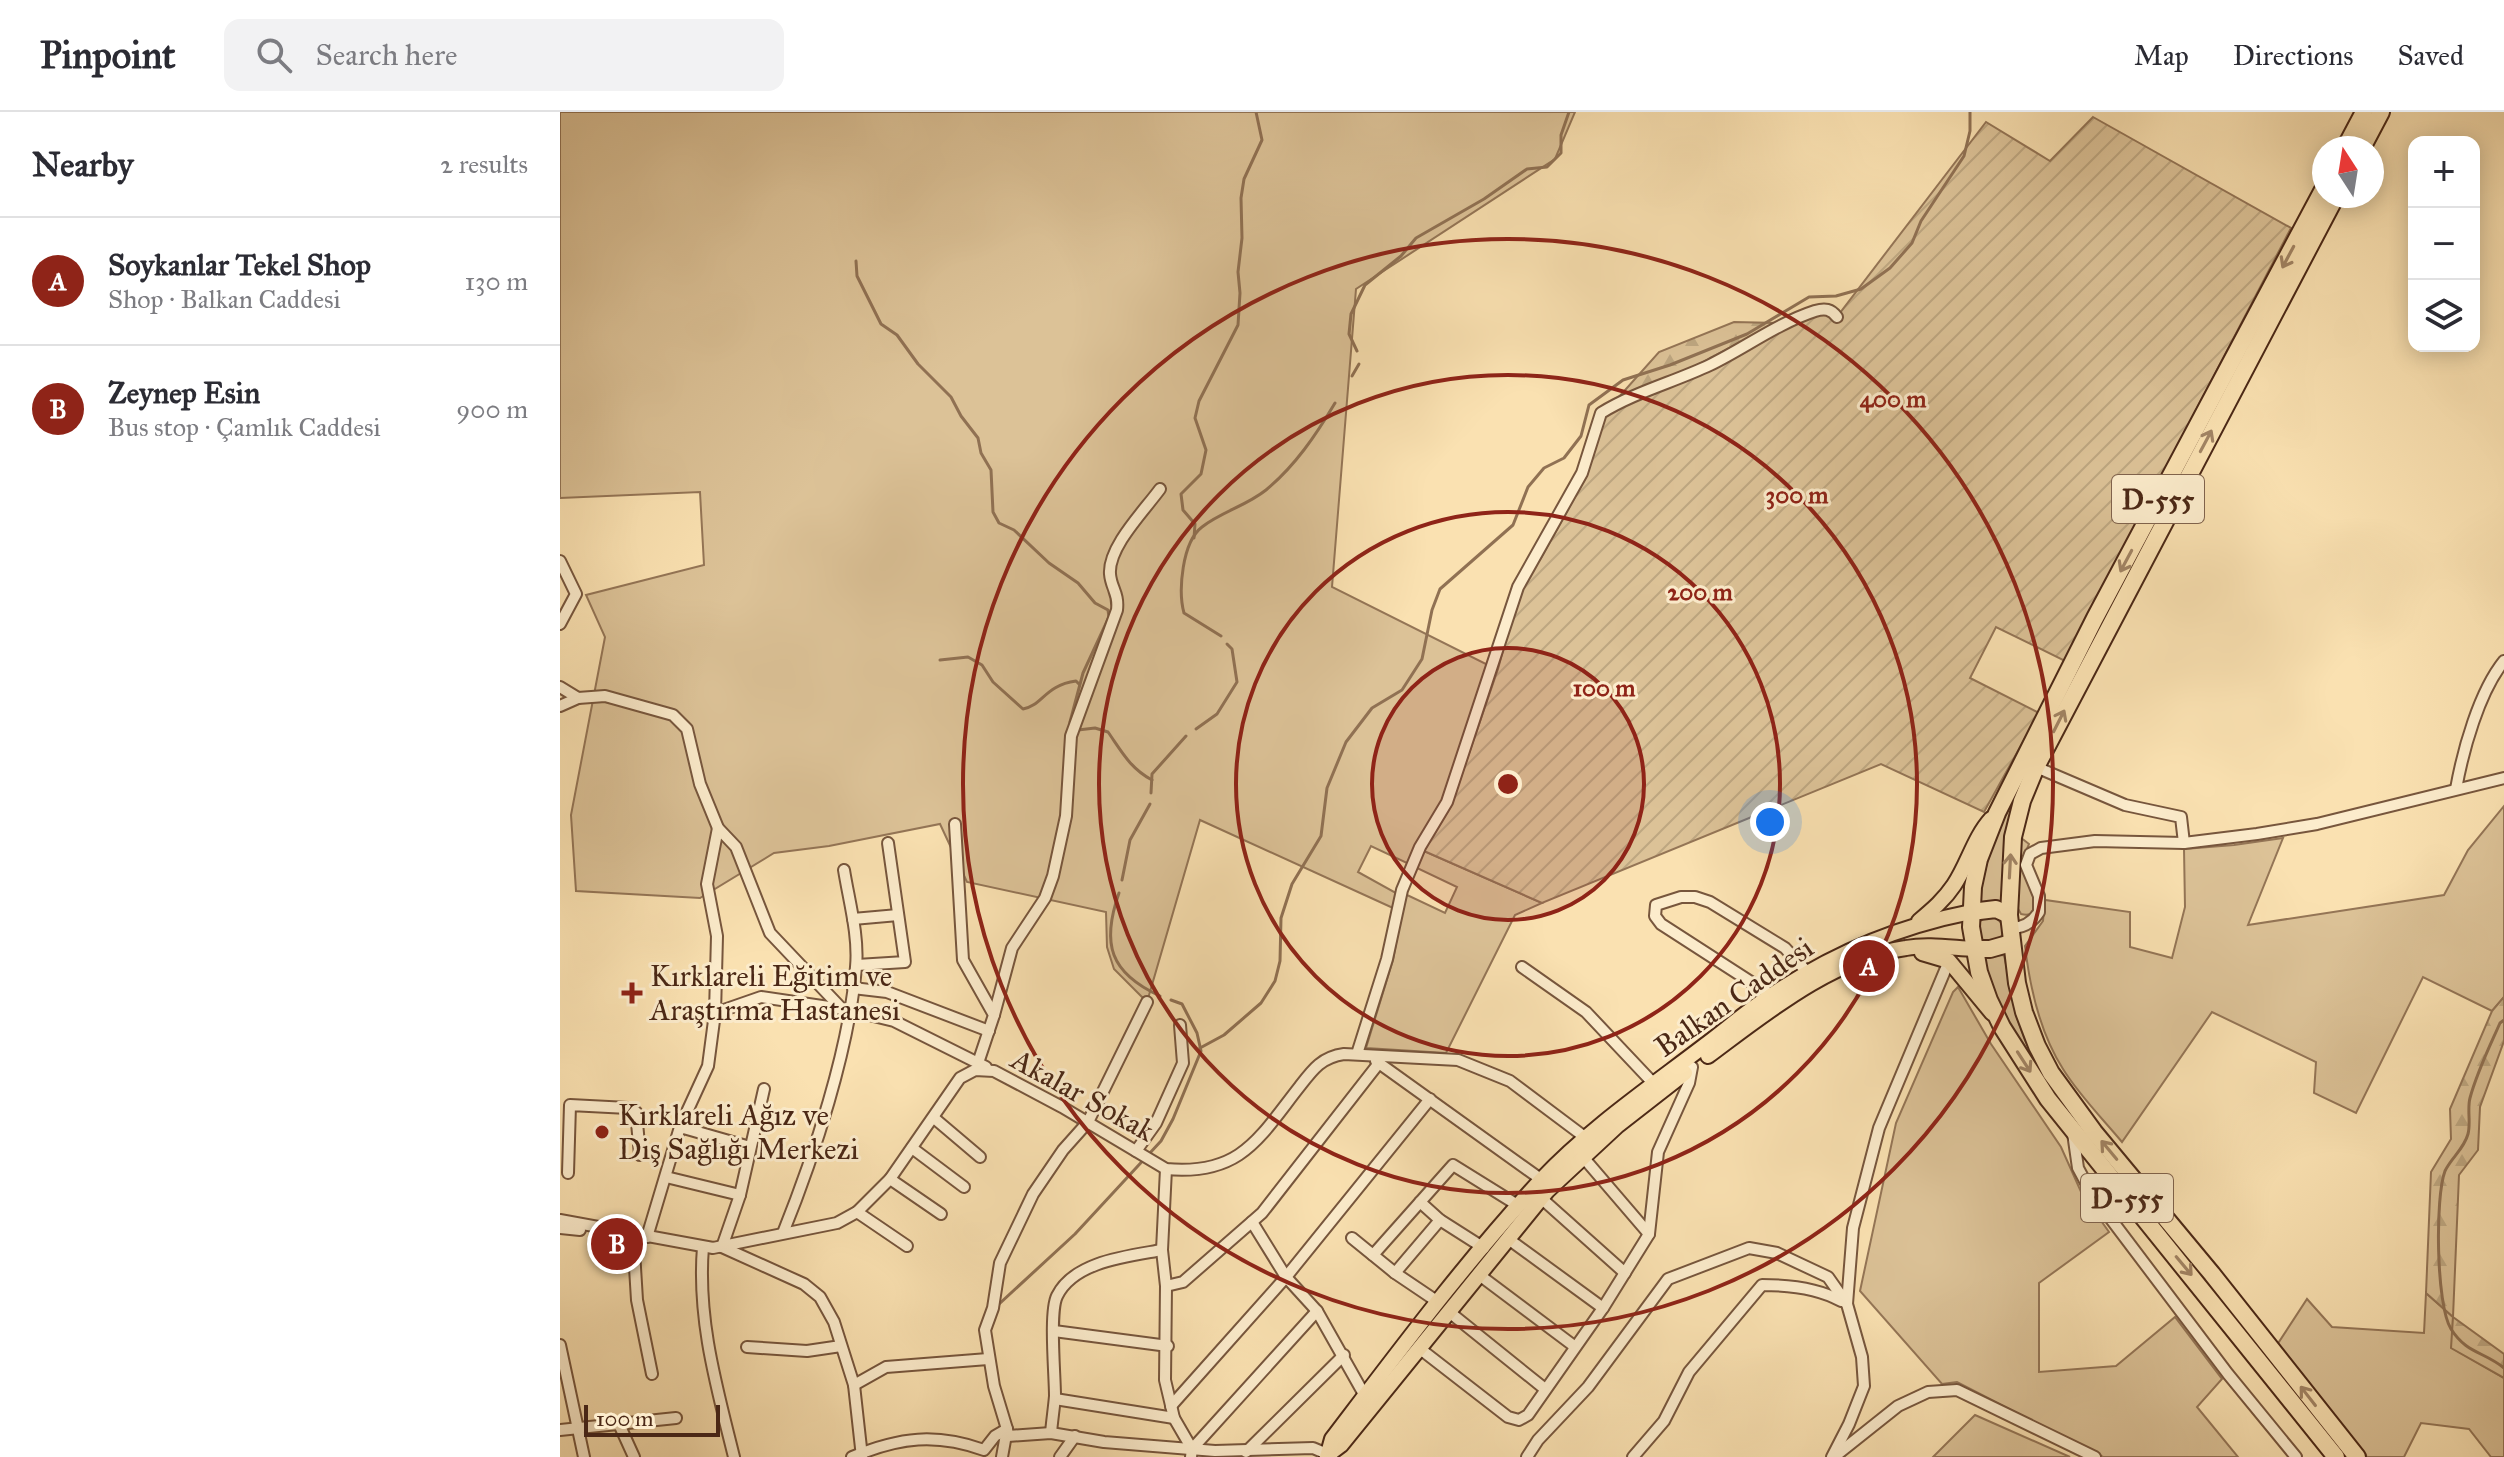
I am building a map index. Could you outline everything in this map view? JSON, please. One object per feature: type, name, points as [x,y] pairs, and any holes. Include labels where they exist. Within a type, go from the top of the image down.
[{"type":"highway","points":[[2351,136],[2364,112]]},
{"type":"highway","points":[[2368,136],[2381,112]]},
{"type":"highway","name":"D-555","points":[[2313,208],[2102,604],[1997,813],[1979,859],[1971,912],[1974,949],[1982,983],[1997,1018],[2041,1088],[2336,1457]]},
{"type":"highway","name":"D-555","points":[[2330,208],[2036,767],[2017,818],[2010,856],[2010,929],[2024,1012],[2037,1046],[2058,1083],[2094,1132],[2212,1274],[2357,1457]]},
{"type":"highway","points":[[1971,912],[1996,909],[2010,929],[1990,949],[1974,949]]},
{"type":"main road","points":[[1914,925],[1935,908],[1955,884],[1982,829],[1997,813]]},
{"type":"main road","name":"Balkan Caddesi","points":[[1329,1456],[1332,1439],[1443,1306],[1478,1274],[1541,1198],[1583,1157],[1590,1142],[1654,1084],[1771,995],[1808,973],[1861,946],[1914,925],[1971,912]]},
{"type":"main road","points":[[1907,947],[1949,961],[1997,1018]]},
{"type":"main road","name":"Balkan Caddesi","points":[[1329,1456],[1419,1348],[1443,1306],[1484,1248],[1542,1180],[1590,1142],[1776,1006],[1826,976],[1869,957],[1907,947],[1974,949]]},
{"type":"street","points":[[1362,1054],[1402,890],[1420,847],[1447,802],[1518,587],[1582,473],[1601,413],[1619,402],[1690,375],[1817,311],[1827,309],[1837,317]]},
{"type":"street","points":[[560,1220],[703,1247],[722,1247],[837,1223],[857,1212],[890,1179],[960,1078],[977,1066],[1012,948],[1045,898],[1066,816],[1071,736],[1117,610],[1119,597],[1110,577],[1111,558],[1160,489]]},
{"type":"street","points":[[560,561],[564,581],[576,594],[560,624]]},
{"type":"street","points":[[2456,789],[2462,753],[2477,714],[2504,661]]},
{"type":"street","points":[[560,687],[578,698]]},
{"type":"street","points":[[560,706],[578,698],[605,696],[673,715],[687,729],[700,784],[718,828],[736,847],[770,933],[845,1010]]},
{"type":"street","points":[[2036,767],[2125,805],[2181,817],[2184,843]]},
{"type":"street","points":[[2010,929],[2030,922],[2040,910],[2039,896],[2026,865],[2030,854],[2037,850],[2095,841],[2184,843],[2229,839],[2317,824],[2504,778]]},
{"type":"street","points":[[955,824],[963,960],[994,1015]]},
{"type":"street","points":[[647,1237],[680,1127],[708,1066],[715,1013],[717,936],[707,884],[718,828]]},
{"type":"street","points":[[857,965],[905,962],[888,843]]},
{"type":"street","points":[[783,1233],[799,1193],[840,1058],[845,1010],[857,965],[844,870]]},
{"type":"street","points":[[1771,995],[1661,924],[1655,916],[1656,905],[1681,897],[1710,902],[1785,948],[1808,973]]},
{"type":"street","points":[[853,919],[898,915]]},
{"type":"street","points":[[1847,1304],[1853,1228],[1879,1128],[1949,961]]},
{"type":"street","points":[[1522,967],[1586,1012],[1654,1084]]},
{"type":"street","points":[[853,988],[887,992],[989,1031]]},
{"type":"street","name":"Akalar Sokak","points":[[715,1013],[761,997],[894,1021],[1088,1122],[1166,1169]]},
{"type":"street","points":[[1147,1002],[1088,1122],[1063,1150],[1033,1194],[1000,1263],[993,1308],[985,1330],[988,1359],[1008,1436],[1051,1433],[1191,1453],[1313,1448],[1329,1456]]},
{"type":"street","points":[[1137,1152],[1156,1123],[1183,1063],[1180,1025]]},
{"type":"street","points":[[1362,1054],[1542,1180]]},
{"type":"street","points":[[1191,1453],[1174,1418],[1165,1380],[1168,1346],[1162,1250],[1166,1169],[1184,1171],[1238,1157],[1261,1136],[1318,1064],[1333,1055],[1448,1058],[1493,1072],[1527,1092],[1590,1142]]},
{"type":"street","points":[[1166,1286],[1183,1282],[1262,1213],[1379,1063]]},
{"type":"street","points":[[1419,1348],[1513,1419],[1519,1420],[1528,1415],[1603,1308],[1649,1234],[1658,1152],[1689,1083],[1692,1067]]},
{"type":"street","points":[[722,1247],[740,1195],[764,1089]]},
{"type":"street","points":[[1171,1406],[1286,1277],[1430,1099]]},
{"type":"street","points":[[568,1173],[564,1136],[570,1105],[628,1108],[636,1112],[639,1117],[640,1155]]},
{"type":"street","points":[[934,1118],[980,1157]]},
{"type":"street","points":[[680,1127],[750,1147]]},
{"type":"street","points":[[2073,1131],[2078,1168],[2092,1194],[2228,1374],[2296,1457]]},
{"type":"street","points":[[912,1148],[964,1187]]},
{"type":"street","points":[[1583,1157],[1649,1234]]},
{"type":"street","points":[[1373,1255],[1453,1165],[1519,1206]]},
{"type":"street","points":[[666,1177],[740,1195]]},
{"type":"street","points":[[890,1179],[941,1214]]},
{"type":"street","points":[[1541,1198],[1625,1273]]},
{"type":"street","points":[[1420,1202],[1440,1220],[1484,1248]]},
{"type":"street","points":[[857,1212],[907,1246]]},
{"type":"street","points":[[1395,1273],[1440,1220]]},
{"type":"street","points":[[1252,1222],[1286,1277],[1317,1311],[1365,1396]]},
{"type":"street","points":[[560,1228],[618,1232]]},
{"type":"street","points":[[633,1235],[637,1300],[652,1374]]},
{"type":"street","points":[[1352,1238],[1443,1306],[1545,1389]]},
{"type":"street","points":[[1507,1238],[1603,1308]]},
{"type":"street","points":[[703,1247],[702,1297],[708,1349],[734,1457]]},
{"type":"street","points":[[722,1247],[804,1284],[820,1297],[834,1322],[854,1385],[859,1456],[911,1440],[938,1438],[957,1440],[982,1454],[995,1436],[1007,1429]]},
{"type":"street","points":[[1527,1457],[1538,1440],[1588,1387],[1668,1279],[1749,1248],[1777,1253],[1828,1277],[1847,1304],[1862,1357],[1864,1386],[1833,1457]]},
{"type":"street","points":[[1051,1433],[1055,1399],[1055,1298],[1068,1281],[1085,1271],[1123,1257],[1162,1250]]},
{"type":"street","points":[[1478,1274],[1574,1346]]},
{"type":"street","points":[[1633,1457],[1664,1421],[1689,1372],[1762,1285],[1784,1285],[1827,1293],[1847,1304]]},
{"type":"street","points":[[1191,1453],[1317,1311]]},
{"type":"street","points":[[1054,1331],[1168,1346]]},
{"type":"street","points":[[560,1345],[584,1457]]},
{"type":"street","points":[[747,1347],[807,1351],[841,1346]]},
{"type":"street","points":[[1246,1452],[1344,1355]]},
{"type":"street","points":[[854,1385],[886,1367],[988,1359]]},
{"type":"street","points":[[1833,1457],[1898,1406],[1928,1392],[1957,1390],[2095,1457]]},
{"type":"street","points":[[1055,1399],[1174,1418]]},
{"type":"street","points":[[560,1430],[676,1418]]},
{"type":"street","points":[[619,1424],[634,1457]]},
{"type":"street","points":[[1002,1457],[1007,1429]]},
{"type":"street","points":[[1060,1457],[1075,1436]]},
{"type":"green space","points":[[560,112],[1575,112],[1555,159],[1356,289],[1332,587],[1488,665],[1443,801],[1409,864],[1371,846],[1358,872],[1396,893],[1393,908],[1200,820],[1147,1002],[1114,969],[1107,947],[1106,912],[967,882],[940,824],[829,846],[774,853],[700,898],[576,891],[571,815],[605,637],[586,595],[704,565],[700,492],[560,498]]},
{"type":"green space","points":[[2093,117],[2291,228],[2065,661],[1996,627],[1970,678],[2039,713],[1984,812],[1881,764],[1542,903],[1424,851],[1451,806],[1498,669],[1520,587],[1541,558],[1587,475],[1604,417],[1617,405],[1818,313],[1830,313],[1836,318],[1986,122],[2050,161]]},
{"type":"green space","points":[[1734,322],[1776,323],[1677,376],[1618,398],[1659,352]]},
{"type":"green space","points":[[2039,742],[2008,838],[2002,901],[1978,904],[1994,841]]},
{"type":"green space","points":[[2504,806],[2504,997],[2492,1011],[2423,977],[2356,1113],[2314,1093],[2316,1062],[2212,1012],[2122,1142],[2063,1069],[2048,1041],[2037,1010],[2025,946],[2043,921],[2045,900],[2130,912],[2130,947],[2172,958],[2185,907],[2184,849],[2283,838],[2248,925],[2444,895],[2468,850]]},
{"type":"green space","points":[[2020,837],[2029,844],[2022,861],[2036,908],[2028,915],[2021,914],[2017,907]]},
{"type":"green space","points":[[1424,851],[1542,903],[1515,915],[1446,1053],[1366,1048],[1393,960],[1405,894],[1445,913],[1457,887],[1417,868]]},
{"type":"green space","points":[[1990,917],[1999,921],[2003,930],[1999,939],[1990,943],[1981,939],[1977,930],[1981,921]]},
{"type":"green space","points":[[2004,955],[2017,1018],[2025,1040],[2055,1096],[2014,1037],[1996,1000],[1982,956]]},
{"type":"green space","points":[[1958,987],[1991,1044],[2061,1147],[2082,1194],[2109,1232],[2039,1283],[2039,1372],[2116,1366],[2175,1317],[2222,1379],[2197,1407],[2238,1457],[2103,1457],[1957,1382],[1942,1384],[1860,1291],[1896,1123],[1953,992]]},
{"type":"green space","points":[[2504,997],[2504,1041],[2480,1107],[2478,1150],[2459,1175],[2453,1317],[2426,1293],[2431,1172],[2451,1139],[2450,1109],[2492,1011]]},
{"type":"green space","points":[[2426,1293],[2453,1317],[2452,1348],[2504,1378],[2504,1457],[2491,1457],[2469,1429],[2421,1423],[2404,1457],[2367,1457],[2275,1348],[2307,1299],[2332,1327],[2424,1333]]},
{"type":"green space","points":[[2453,1317],[2504,1354],[2504,1378],[2451,1348]]},
{"type":"green space","points":[[1975,1415],[2070,1457],[1933,1457]]},
{"type":"waterway","points":[[1194,538],[1195,524],[1183,510],[1181,494],[1201,474],[1206,450],[1195,418],[1199,401],[1238,325],[1241,198],[1244,179],[1262,140],[1256,112]]},
{"type":"waterway","points":[[1357,351],[1349,334],[1351,314],[1365,285],[1401,256],[1416,238],[1484,199],[1527,169],[1547,167],[1561,153],[1561,135],[1569,112]]},
{"type":"waterway","points":[[1200,1048],[1224,1035],[1261,1003],[1275,981],[1280,961],[1281,918],[1292,884],[1321,836],[1327,788],[1346,742],[1372,708],[1402,690],[1422,659],[1432,610],[1440,589],[1513,525],[1528,487],[1544,468],[1564,458],[1581,436],[1589,405],[1623,380],[1747,334],[1809,297],[1836,296],[1861,289],[1890,268],[1912,243],[1921,221],[1964,156],[1970,131],[1970,112]]},
{"type":"waterway","points":[[856,261],[857,276],[881,324],[897,335],[918,364],[951,397],[978,438],[981,453],[991,470],[993,512],[999,523],[1014,530],[1049,563],[1078,583],[1095,603],[1108,610],[1109,617],[1083,673],[1070,722]]},
{"type":"waterway","points":[[1352,376],[1359,364]]},
{"type":"waterway","points":[[1221,636],[1184,613],[1181,592],[1183,567],[1190,544],[1202,527],[1258,496],[1277,481],[1304,450],[1335,403]]},
{"type":"waterway","points":[[1196,729],[1217,714],[1237,682],[1232,649],[1227,644]]},
{"type":"waterway","points":[[940,660],[968,657],[982,665],[993,682],[1023,709],[1057,687],[1076,681],[1079,684]]},
{"type":"waterway","points":[[1078,730],[1095,728],[1108,732],[1132,765],[1152,780]]},
{"type":"waterway","points":[[1151,793],[1152,774],[1186,736]]},
{"type":"waterway","points":[[1122,880],[1130,840],[1150,804]]},
{"type":"waterway","points":[[1119,893],[1111,927],[1114,955],[1130,977],[1160,996]]},
{"type":"waterway","points":[[998,1305],[1075,1234],[1161,1141],[1201,1051],[1197,1033],[1182,1004],[1171,1000]]},
{"type":"waterway","points":[[2504,1020],[2473,1088],[2466,1139],[2445,1171],[2439,1226],[2442,1298],[2451,1329],[2469,1348],[2504,1368]]},
{"type":"place","name":"Soykanlar Tekel Shop","points":[[1869,966]]},
{"type":"place","name":"Kırklareli Eğitim ve Araştırma Hastanesi","points":[[632,993]]},
{"type":"place","name":"Kırklareli Ağız ve Diş Sağlığı Merkezi","points":[[602,1132]]},
{"type":"place","name":"Zeynep Esin","points":[[617,1244]]}]
